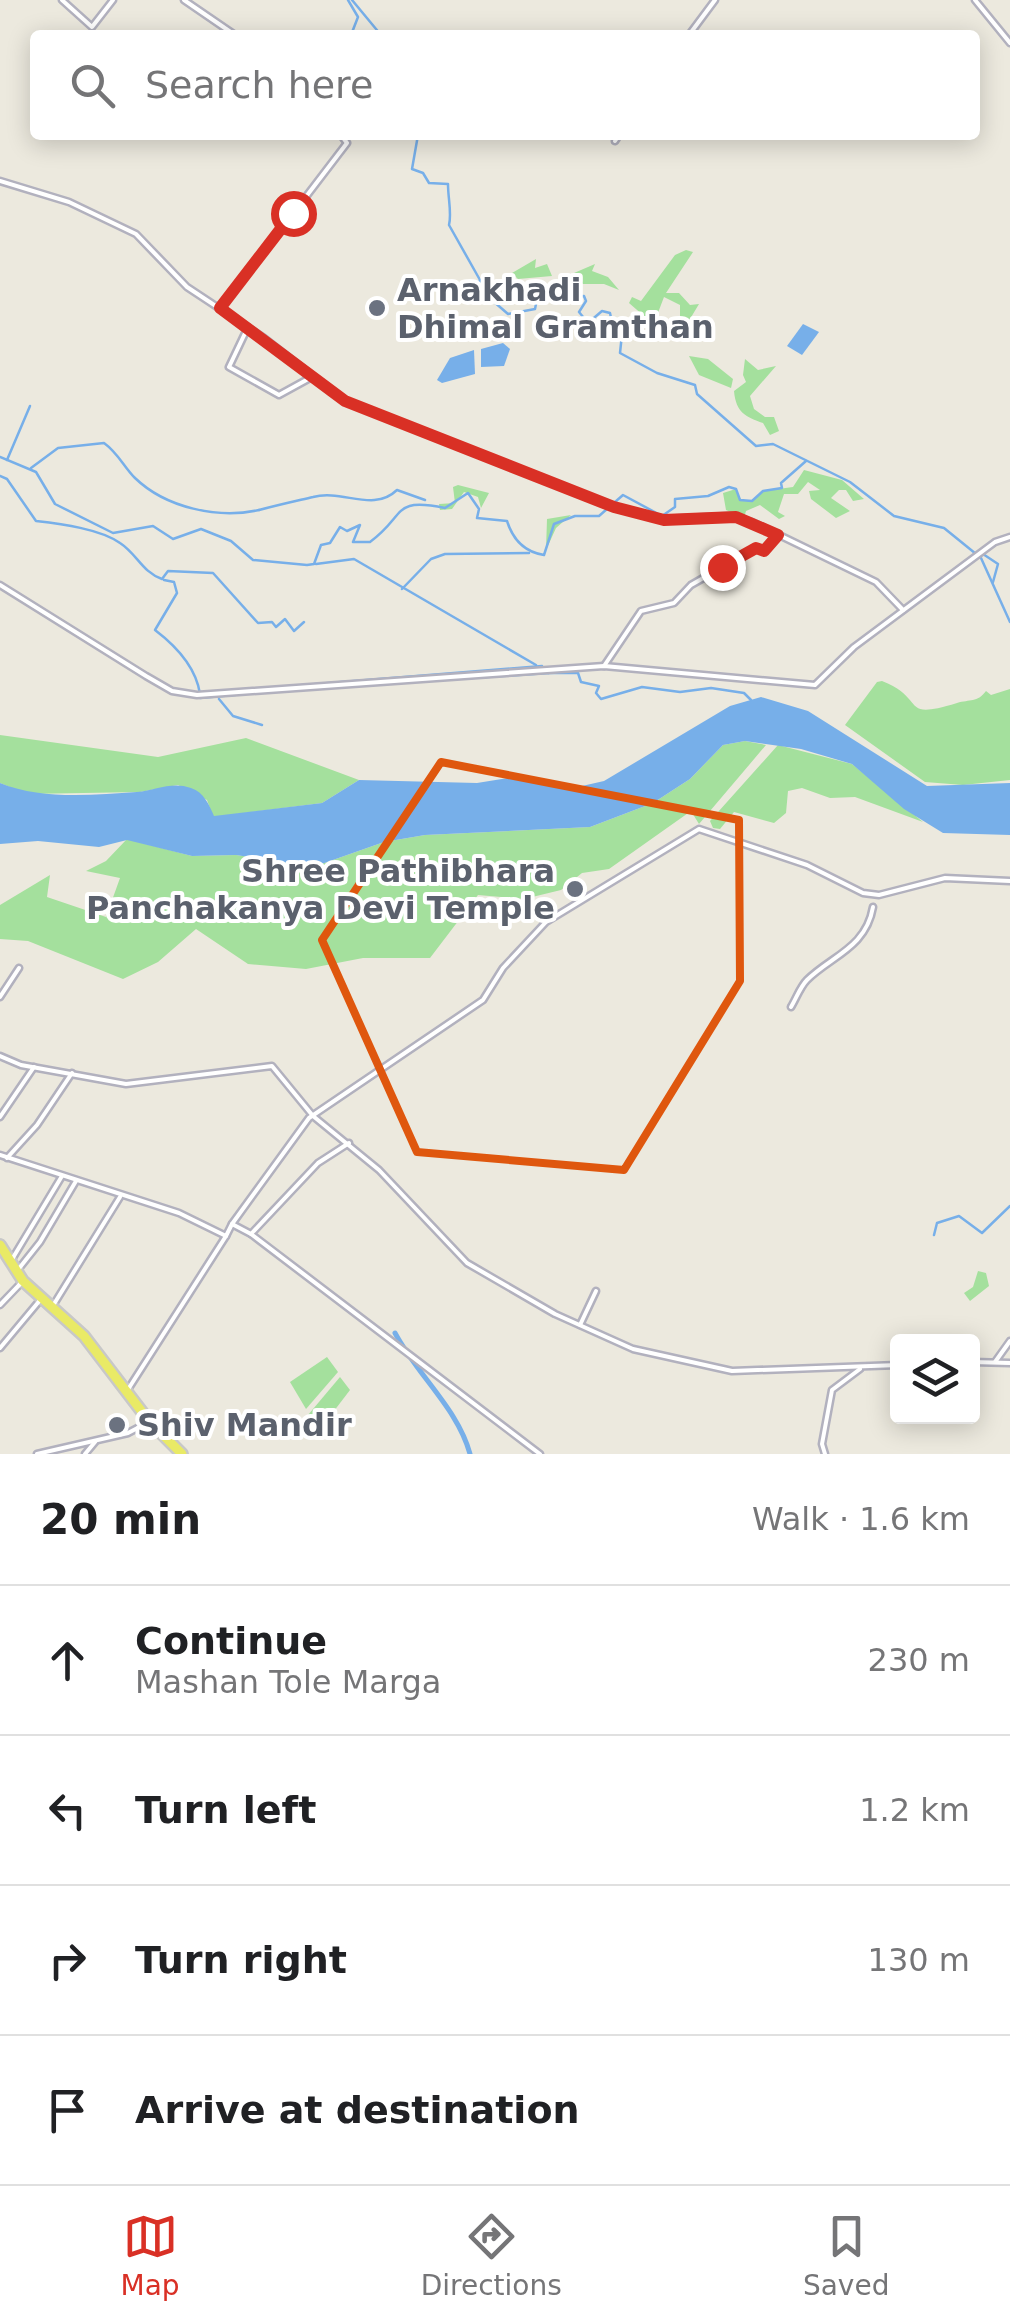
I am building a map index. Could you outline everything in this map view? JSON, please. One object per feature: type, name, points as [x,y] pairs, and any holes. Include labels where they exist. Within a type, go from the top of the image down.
[{"type":"main road","points":[[0,1245],[24,1281],[84,1336],[149,1422],[182,1454]]},
{"type":"street","points":[[62,0],[92,27],[112,0]]},
{"type":"street","points":[[184,0],[228,30]]},
{"type":"street","points":[[693,30],[715,0]]},
{"type":"street","points":[[975,0],[1010,43]]},
{"type":"street","points":[[220,308],[347,143],[345,140]]},
{"type":"street","points":[[0,181],[49,194],[121,224],[141,237],[172,274],[345,401],[614,507],[664,520],[736,517],[876,582],[903,610]]},
{"type":"street","points":[[248,328],[228,367],[280,395],[310,378]]},
{"type":"street","points":[[604,666],[640,611],[674,603],[691,586],[722,567],[756,548],[764,551],[778,535]]},
{"type":"street","points":[[0,585],[180,693],[604,666],[815,685],[852,649],[903,610],[1010,537]]},
{"type":"street","points":[[127,1391],[247,1198],[313,1116],[483,1000],[503,968],[546,922],[700,829],[807,865],[863,893],[880,896],[945,878],[1010,882]]},
{"type":"street","points":[[790,1007],[808,978],[828,967],[862,936],[874,907]]},
{"type":"street","points":[[0,997],[19,968]]},
{"type":"street","points":[[0,1056],[34,1067],[126,1084],[272,1066],[313,1116],[349,1143],[482,1276],[580,1325],[634,1348],[732,1371],[890,1366]]},
{"type":"street","points":[[0,1117],[34,1067]]},
{"type":"street","points":[[7,1158],[37,1126],[72,1073]]},
{"type":"street","points":[[251,1234],[318,1163],[349,1143]]},
{"type":"street","points":[[0,1155],[179,1213],[226,1236]]},
{"type":"street","points":[[14,1266],[62,1176]]},
{"type":"street","points":[[14,1266],[40,1242],[76,1181]]},
{"type":"street","points":[[51,1307],[120,1197]]},
{"type":"street","points":[[232,1224],[251,1234],[540,1454]]},
{"type":"street","points":[[0,1305],[24,1281]]},
{"type":"street","points":[[580,1325],[596,1291]]},
{"type":"street","points":[[0,1348],[41,1299]]},
{"type":"street","points":[[995,1362],[1010,1341]]},
{"type":"street","points":[[980,1362],[1010,1363]]},
{"type":"street","points":[[825,1454],[822,1444],[832,1390],[861,1367]]},
{"type":"street","points":[[37,1454],[149,1422]]},
{"type":"street","points":[[96,1454],[87,1452],[98,1439]]},
{"type":"highlighted area","points":[[441,762],[739,820],[740,981],[624,1170],[417,1152],[322,940]]},
{"type":"green space","points":[[686,250],[693,252],[666,293],[679,293],[690,305],[699,304],[687,324],[680,322],[680,305],[664,297],[656,318],[644,316],[629,303],[632,297],[641,301],[675,255]]},
{"type":"green space","points":[[536,259],[535,268],[547,264],[552,276],[518,279],[512,273]]},
{"type":"green space","points":[[595,264],[592,271],[608,277],[619,290],[604,284],[562,284],[567,276]]},
{"type":"green space","points":[[689,356],[708,359],[733,379],[731,388],[699,375]]},
{"type":"green space","points":[[745,359],[758,370],[776,366],[750,396],[754,409],[765,417],[774,417],[779,431],[770,435],[763,423],[747,416],[737,404],[734,391],[746,382]]},
{"type":"green space","points":[[804,470],[842,480],[864,499],[853,501],[846,490],[839,490],[831,498],[850,511],[836,518],[811,499],[809,491],[820,490],[808,482],[798,494],[784,494],[778,512],[785,516],[779,519],[760,505],[746,511],[744,518],[726,510],[723,493],[736,489],[741,500],[752,501],[763,491],[793,487]]},
{"type":"green space","points":[[453,487],[489,493],[481,508],[478,497],[464,492],[452,509],[440,510],[439,504],[455,503]]},
{"type":"green space","points":[[571,515],[556,528],[546,550],[547,519]]},
{"type":"green space","points":[[882,681],[919,709],[927,710],[976,699],[986,691],[991,695],[1010,689],[1010,780],[963,785],[925,782],[845,725],[877,682]]},
{"type":"green space","points":[[0,735],[158,757],[246,738],[359,780],[322,803],[213,817],[207,800],[178,785],[140,792],[27,794],[0,783]]},
{"type":"green space","points":[[745,741],[766,745],[699,824],[691,811],[609,869],[582,873],[561,890],[524,899],[478,895],[430,958],[363,958],[306,969],[248,964],[196,929],[158,962],[123,979],[28,941],[0,939],[0,905],[50,875],[47,897],[106,917],[120,878],[86,871],[106,861],[127,839],[192,856],[236,855],[313,867],[384,842],[425,835],[590,827],[653,803],[690,779],[723,745]]},
{"type":"green space","points":[[778,745],[852,764],[923,822],[855,797],[830,798],[802,788],[788,791],[786,813],[774,823],[734,812],[720,829],[713,828],[710,821]]},
{"type":"green space","points":[[978,1271],[986,1273],[989,1286],[970,1301],[964,1293],[973,1287]]},
{"type":"green space","points":[[327,1357],[338,1372],[306,1409],[290,1382]]},
{"type":"green space","points":[[340,1377],[350,1390],[321,1428],[308,1415]]},
{"type":"water","points":[[803,324],[819,332],[802,355],[787,346]]},
{"type":"water","points":[[503,343],[510,349],[504,366],[481,367],[481,349]]},
{"type":"water","points":[[474,350],[475,374],[442,383],[437,380],[450,358]]},
{"type":"water","points":[[761,697],[808,711],[927,786],[1010,783],[1010,835],[943,833],[904,809],[852,764],[801,749],[745,741],[723,745],[690,779],[653,803],[590,827],[425,835],[384,842],[313,867],[236,855],[192,856],[127,840],[99,847],[38,841],[0,844],[0,783],[33,792],[67,795],[184,786],[203,796],[214,816],[322,803],[359,780],[477,783],[508,778],[582,786],[604,781],[730,706]]},
{"type":"waterway","points":[[348,0],[358,17],[353,30]]},
{"type":"waterway","points":[[352,0],[377,30]]},
{"type":"waterway","points":[[417,140],[412,169],[423,173],[429,183],[448,184],[449,225],[480,280],[478,288],[508,314],[535,309],[537,299],[584,296],[586,301],[579,312],[588,323],[602,311],[610,313],[613,327],[622,334],[620,353],[657,373],[695,385],[697,394],[756,446],[773,444],[850,482],[894,516],[944,528],[981,558],[1010,622]]},
{"type":"waterway","points":[[7,460],[30,406]]},
{"type":"waterway","points":[[31,468],[58,448],[104,443],[135,478],[177,504],[210,512],[259,510]]},
{"type":"waterway","points":[[0,457],[36,472],[55,504],[113,533],[153,526],[173,539],[201,529],[231,541],[253,560],[307,565],[314,564],[321,545],[330,543],[340,527],[347,531],[360,525],[353,542],[370,542],[407,507],[445,508],[468,493],[479,509],[477,518],[507,521],[520,544],[544,555],[554,524],[575,516],[599,516],[623,495],[662,516],[675,507],[675,499],[708,496],[729,487],[736,489],[740,500],[752,501],[763,491],[782,488],[781,483],[806,461]]},
{"type":"waterway","points":[[0,476],[7,479],[36,521],[112,538],[162,579],[168,571],[213,573],[258,623],[272,622],[276,627],[285,619],[294,631],[304,622]]},
{"type":"waterway","points":[[259,510],[324,495],[378,500],[397,490],[425,500]]},
{"type":"waterway","points":[[980,552],[998,564],[993,582]]},
{"type":"waterway","points":[[402,589],[431,559],[445,554],[529,553]]},
{"type":"waterway","points":[[316,564],[354,559],[536,665]]},
{"type":"waterway","points":[[164,580],[174,582],[177,593],[155,630],[184,658],[200,694]]},
{"type":"waterway","points":[[241,690],[542,666]]},
{"type":"waterway","points":[[548,673],[578,673],[581,682],[599,686],[596,693],[601,699],[642,687],[680,692],[711,688],[744,693],[751,700]]},
{"type":"waterway","points":[[349,686],[549,673]]},
{"type":"waterway","points":[[200,698],[277,691]]},
{"type":"waterway","points":[[219,699],[233,716],[262,725]]},
{"type":"waterway","points":[[934,1235],[937,1223],[959,1216],[982,1233],[1010,1206]]},
{"type":"waterway","points":[[395,1333],[447,1407],[470,1454]]},
{"type":"place","name":"Arnakhadi Dhimal Gramthan","points":[[377,308]]},
{"type":"place","name":"Shree Pathibhara Panchakanya Devi Temple","points":[[575,889]]},
{"type":"place","name":"Shiv Mandir","points":[[117,1425]]},
{"type":"route","points":[[293,213],[220,308],[345,401],[614,507],[664,520],[736,517],[778,535],[764,551],[756,548],[722,567]]}]
